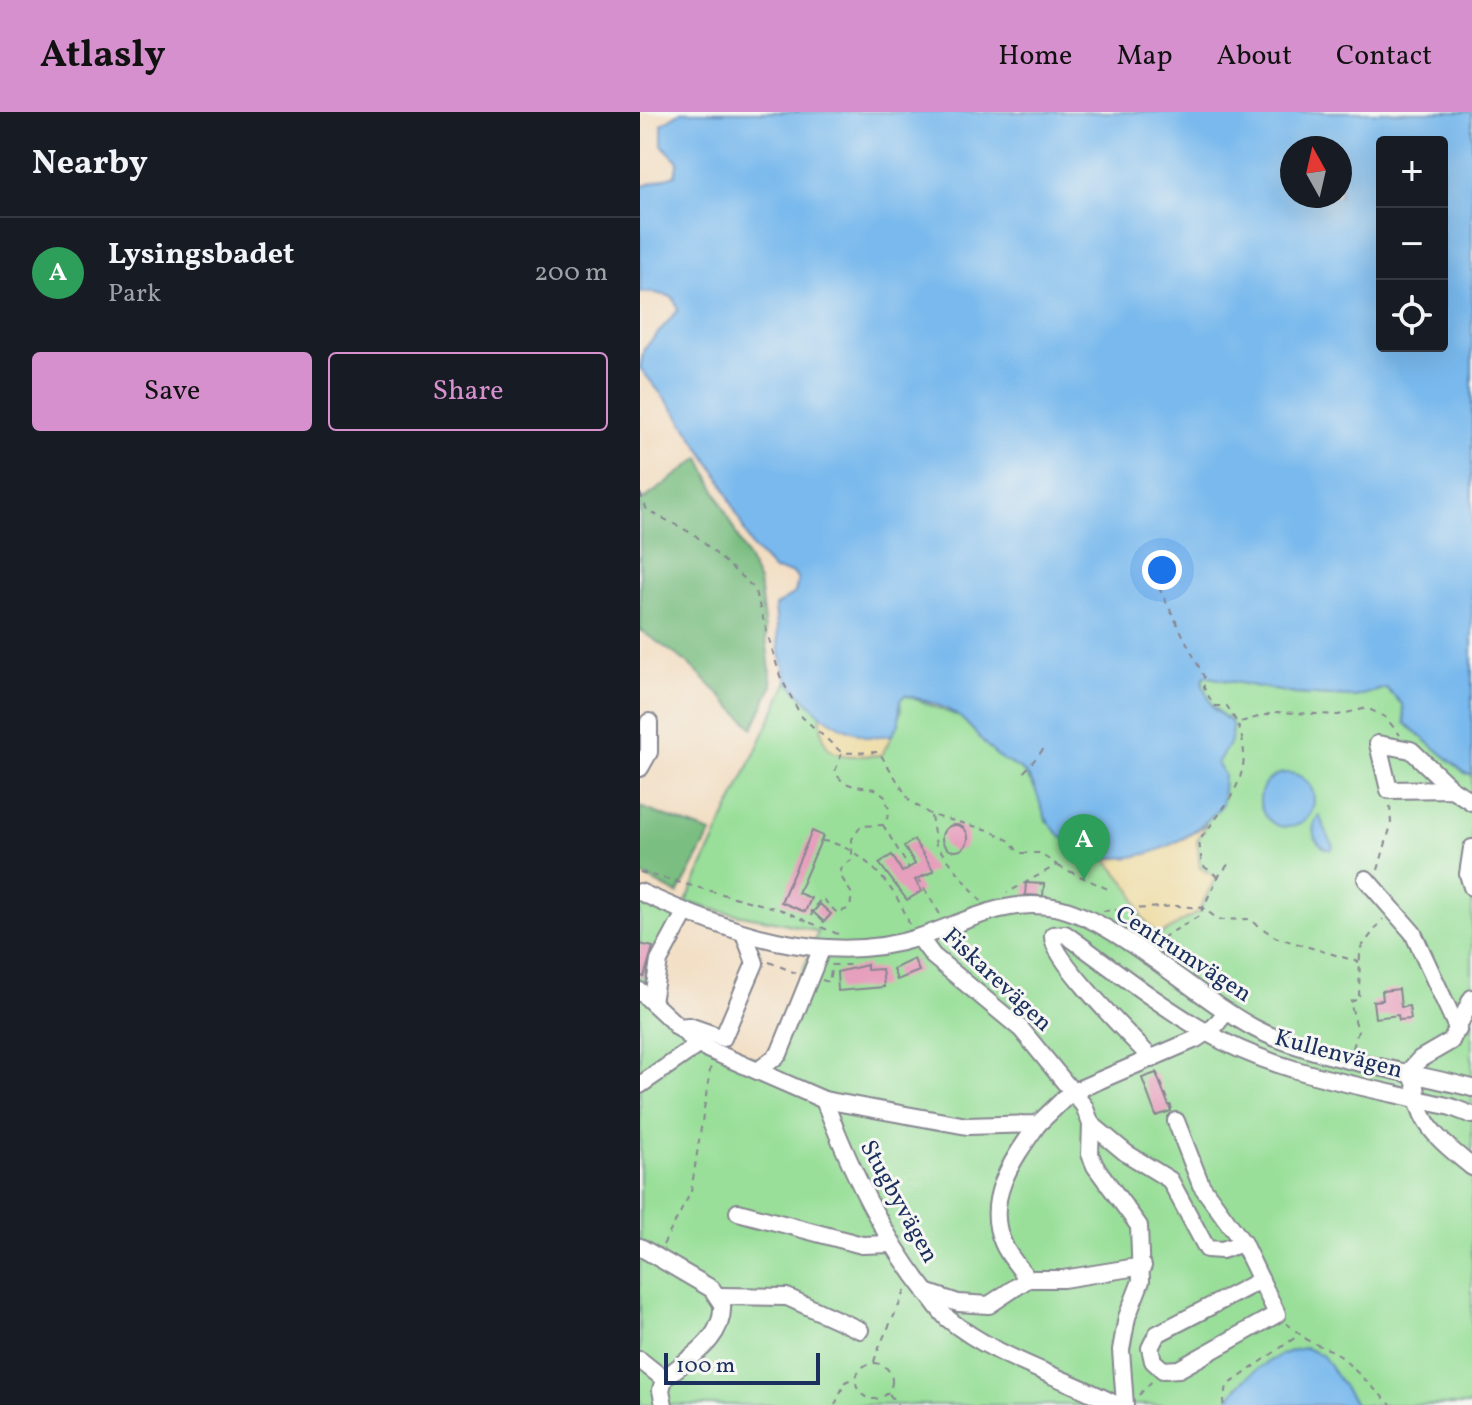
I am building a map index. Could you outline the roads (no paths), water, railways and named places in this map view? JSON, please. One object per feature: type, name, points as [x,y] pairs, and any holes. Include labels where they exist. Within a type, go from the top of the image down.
[{"type":"street","points":[[640,768],[649,752],[649,722]]},
{"type":"street","points":[[1452,789],[1389,790],[1378,744],[1417,755],[1452,789],[1472,802]]},
{"type":"street","points":[[1472,848],[1468,874],[1472,887]]},
{"type":"street","points":[[1370,884],[1420,946],[1458,1030]]},
{"type":"street","name":"Centrumvägen","points":[[640,892],[685,913],[744,933],[821,950],[916,938],[989,910],[1019,904],[1057,908],[1084,918],[1142,952],[1226,1012],[1274,1037],[1472,1088]]},
{"type":"street","points":[[685,913],[659,961],[646,996],[677,1027],[705,1048],[824,1100],[967,1126],[1038,1124]]},
{"type":"street","points":[[677,1027],[689,1026],[723,1038],[755,963],[744,933]]},
{"type":"street","name":"Kullenvägen","points":[[1152,1059],[1069,967],[1053,944],[1053,935],[1065,934],[1206,1033],[1287,1067],[1472,1115]]},
{"type":"street","name":"Fiskarevägen","points":[[916,938],[933,956],[1021,1029],[1070,1093],[1084,1106],[1091,1124],[1090,1154],[1102,1178],[1139,1226],[1143,1266],[1123,1334],[1121,1379],[1132,1400]]},
{"type":"street","points":[[758,1071],[779,1054],[821,950]]},
{"type":"street","points":[[1472,998],[1451,1041],[1420,1059],[1409,1071],[1417,1081],[1417,1099],[1428,1125],[1472,1167]]},
{"type":"street","points":[[1028,1279],[1002,1243],[999,1205],[1004,1174],[1038,1124],[1070,1093],[1206,1033],[1226,1012]]},
{"type":"street","points":[[640,1085],[705,1048]]},
{"type":"street","name":"Stugbyvägen","points":[[824,1100],[855,1176],[891,1244],[911,1276],[947,1317],[978,1338],[1117,1405]]},
{"type":"street","points":[[1176,1121],[1201,1185],[1243,1243],[1261,1280],[1277,1314],[1179,1369],[1163,1370],[1150,1354],[1157,1334],[1261,1280]]},
{"type":"street","points":[[1091,1124],[1126,1153],[1170,1180],[1207,1249],[1222,1250],[1243,1243]]},
{"type":"street","points":[[738,1212],[862,1245],[891,1244]]},
{"type":"street","points":[[640,1247],[718,1296],[787,1297],[860,1330]]},
{"type":"street","points":[[926,1292],[958,1303],[989,1305],[1028,1279],[1063,1279],[1143,1266]]},
{"type":"street","points":[[664,1405],[661,1390],[664,1379],[706,1345],[723,1311],[718,1296]]},
{"type":"street","points":[[640,1360],[664,1379]]},
{"type":"street","points":[[1096,1394],[1112,1389],[1121,1379]]},
{"type":"water","points":[[681,112],[1472,112],[1472,775],[1465,773],[1405,723],[1403,705],[1386,688],[1355,697],[1295,694],[1204,676],[1202,683],[1213,708],[1232,723],[1231,741],[1217,763],[1224,775],[1222,805],[1184,838],[1137,856],[1113,858],[1090,853],[1068,842],[1049,823],[1026,774],[995,754],[961,718],[949,710],[905,695],[900,700],[899,724],[892,735],[867,737],[821,715],[788,681],[779,650],[775,606],[795,593],[798,580],[793,573],[774,570],[752,547],[720,478],[676,412],[640,368],[644,349],[678,310],[673,297],[640,293],[640,187],[675,175],[678,161],[662,145],[662,124]]},
{"type":"water","points":[[1287,773],[1306,781],[1314,800],[1306,819],[1287,827],[1268,819],[1260,800],[1268,781]]},
{"type":"water","points":[[1319,815],[1333,847],[1331,850],[1320,845],[1314,836],[1314,825]]},
{"type":"water","points":[[1306,1348],[1323,1356],[1356,1405],[1226,1405],[1239,1385],[1271,1360]]},
{"type":"place","name":"Lysingsbadet","points":[[1084,880]]}]
